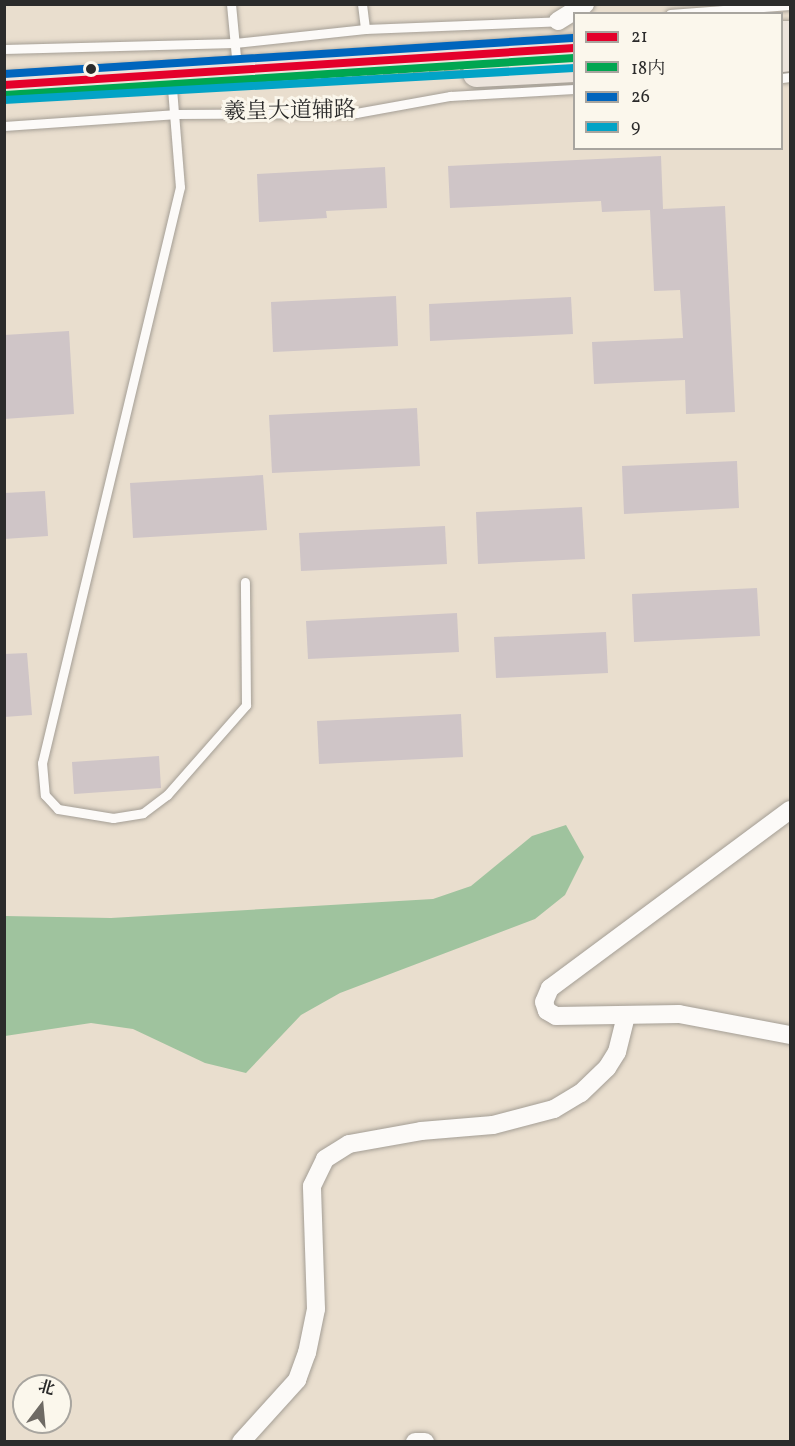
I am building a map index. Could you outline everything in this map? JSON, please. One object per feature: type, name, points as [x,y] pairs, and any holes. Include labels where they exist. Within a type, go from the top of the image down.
[{"type":"main road","points":[[4,86],[573,48]]},
{"type":"main road","points":[[4,100],[172,88],[573,68]]},
{"type":"street","points":[[790,810],[550,988],[545,997],[545,1007],[556,1016],[680,1014],[790,1035]]},
{"type":"street","points":[[241,1442],[297,1380],[307,1353],[316,1309],[312,1186],[325,1159],[349,1144],[421,1131],[493,1125],[554,1109],[581,1093],[607,1068],[617,1052],[626,1015]]},
{"type":"street","points":[[415,1442],[425,1442]]},
{"type":"lane","points":[[231,4],[237,70]]},
{"type":"lane","points":[[362,4],[365,28]]},
{"type":"lane","points":[[697,12],[790,5]]},
{"type":"lane","points":[[4,49],[235,44],[365,28],[566,20]]},
{"type":"lane","points":[[172,88],[180,187],[42,763],[45,795],[58,809],[113,818],[142,813],[167,795],[246,705],[245,582]]},
{"type":"lane","name":"羲皇大道辅路","points":[[4,126],[174,114],[356,112],[450,96],[573,89]]},
{"type":"green space","points":[[566,825],[584,857],[565,895],[535,919],[340,993],[301,1015],[246,1073],[205,1063],[133,1029],[91,1023],[5,1036],[5,916],[111,918],[433,899],[471,886],[532,836]]},
{"type":"building","points":[[661,156],[663,209],[725,206],[735,412],[686,414],[685,380],[594,384],[592,342],[683,338],[680,290],[654,291],[650,210],[602,212],[601,201],[450,208],[448,166]]},
{"type":"building","points":[[385,167],[387,208],[326,211],[327,218],[259,222],[257,174]]},
{"type":"building","points":[[396,296],[398,346],[273,352],[271,302]]},
{"type":"building","points":[[571,297],[573,334],[430,341],[429,304]]},
{"type":"building","points":[[69,331],[74,414],[4,419],[4,335]]},
{"type":"building","points":[[417,408],[420,466],[272,473],[269,415]]},
{"type":"building","points":[[737,461],[739,508],[624,514],[622,466]]},
{"type":"building","points":[[263,475],[267,530],[133,538],[130,483]]},
{"type":"building","points":[[45,491],[48,536],[4,539],[4,493]]},
{"type":"building","points":[[582,507],[585,559],[478,564],[476,512]]},
{"type":"building","points":[[445,526],[447,564],[301,571],[299,533]]},
{"type":"building","points":[[757,588],[760,636],[634,642],[632,594]]},
{"type":"building","points":[[457,613],[459,652],[308,659],[306,621]]},
{"type":"building","points":[[606,632],[608,673],[496,678],[494,637]]},
{"type":"building","points":[[27,653],[32,715],[4,717],[4,654]]},
{"type":"building","points":[[461,714],[463,757],[319,764],[317,721]]},
{"type":"building","points":[[159,756],[161,788],[74,794],[72,762]]},
{"type":"transit line","name":"26","points":[[4,74],[573,38]]},
{"type":"transit line","name":"21","points":[[4,85],[573,48]]},
{"type":"transit line","name":"18内","points":[[5,95],[573,58]]},
{"type":"transit line","name":"9","points":[[4,100],[573,68]]}]
